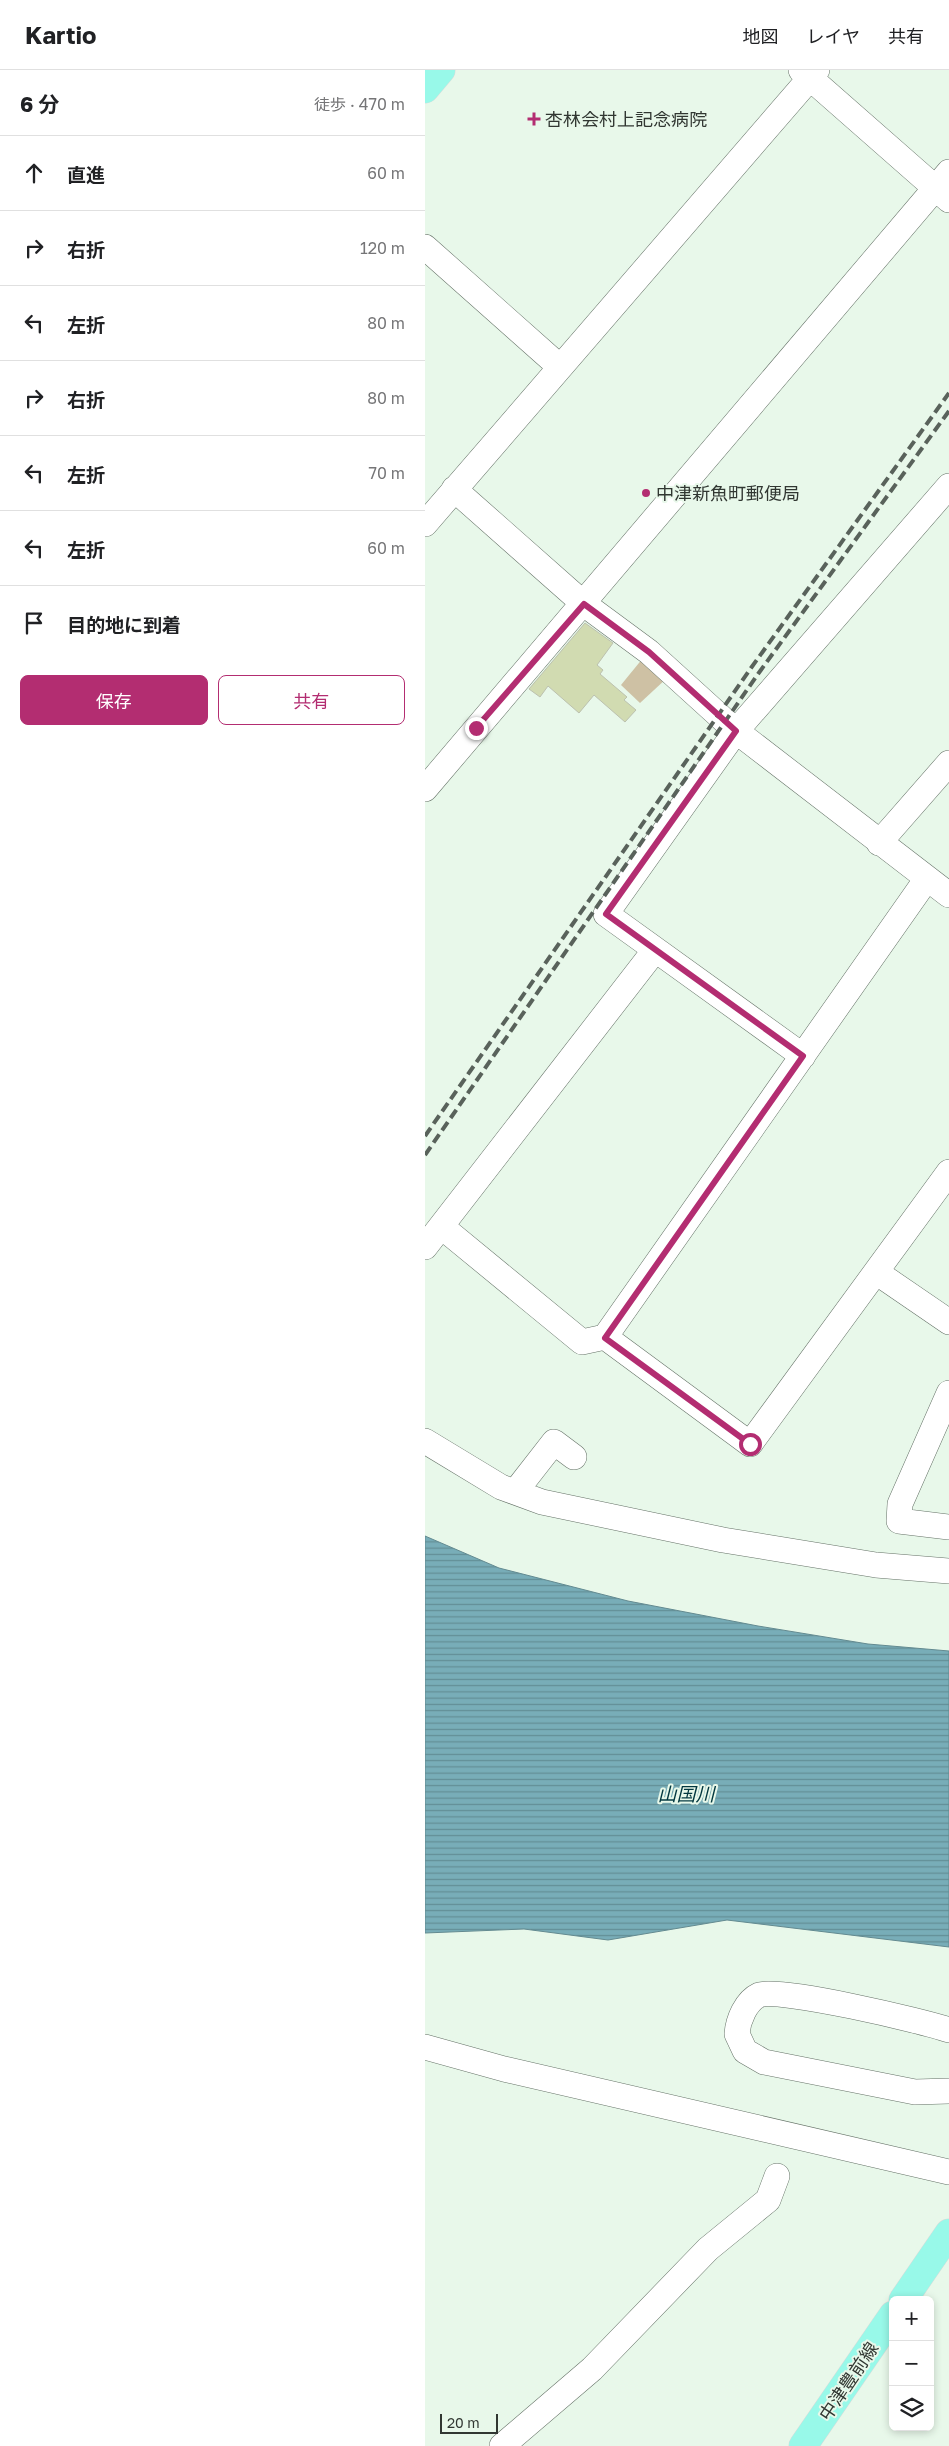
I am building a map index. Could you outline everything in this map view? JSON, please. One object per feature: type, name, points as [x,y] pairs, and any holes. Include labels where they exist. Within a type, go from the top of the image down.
[{"type":"main road","points":[[425,89],[441,70]]},
{"type":"main road","points":[[906,2296],[949,2233]]},
{"type":"main road","name":"中津豊前線","points":[[803,2446],[889,2321]]},
{"type":"street","points":[[425,524],[809,73],[944,187],[425,789]]},
{"type":"street","points":[[425,247],[560,367]]},
{"type":"street","points":[[803,1056],[606,914],[736,731],[949,486]]},
{"type":"street","points":[[454,489],[584,604],[649,652],[736,731],[926,880],[949,895]]},
{"type":"street","points":[[879,843],[949,763]]},
{"type":"street","points":[[442,1226],[582,1342],[605,1338],[926,880]]},
{"type":"street","points":[[425,1247],[655,950]]},
{"type":"street","points":[[605,1338],[750,1444],[949,1172]]},
{"type":"street","points":[[876,1272],[949,1322]]},
{"type":"street","points":[[949,1393],[899,1504],[899,1521],[949,1527]]},
{"type":"street","points":[[425,1441],[501,1487],[542,1502],[723,1540],[876,1565],[949,1571]]},
{"type":"street","points":[[515,1492],[554,1442],[574,1456]]},
{"type":"street","points":[[949,2030],[811,1998],[769,1993],[758,1996],[746,2007],[737,2034],[745,2051],[764,2062],[915,2092],[949,2091]]},
{"type":"street","points":[[425,2047],[504,2069],[949,2172]]},
{"type":"street","points":[[503,2446],[592,2369],[708,2249],[768,2200],[777,2176]]},
{"type":"shaded area","points":[[643,658],[667,678],[640,703],[621,685]]},
{"type":"water","name":"山国川","points":[[425,1536],[499,1568],[628,1601],[758,1626],[868,1644],[949,1651],[949,1947],[727,1920],[608,1940],[524,1929],[425,1933]]},
{"type":"building","points":[[585,623],[613,643],[597,665],[603,670],[600,674],[627,697],[624,700],[636,710],[625,722],[594,695],[579,713],[548,686],[540,697],[529,689]]},
{"type":"railway","points":[[425,1136],[751,668],[949,393]]},
{"type":"railway","points":[[425,1155],[758,674],[949,411]]},
{"type":"place","name":"杏林会村上記念病院","points":[[534,119]]},
{"type":"place","name":"中津新魚町郵便局","points":[[646,493]]},
{"type":"route","points":[[476,728],[584,604],[649,652],[736,731],[606,914],[803,1056],[605,1338],[750,1444]]}]
